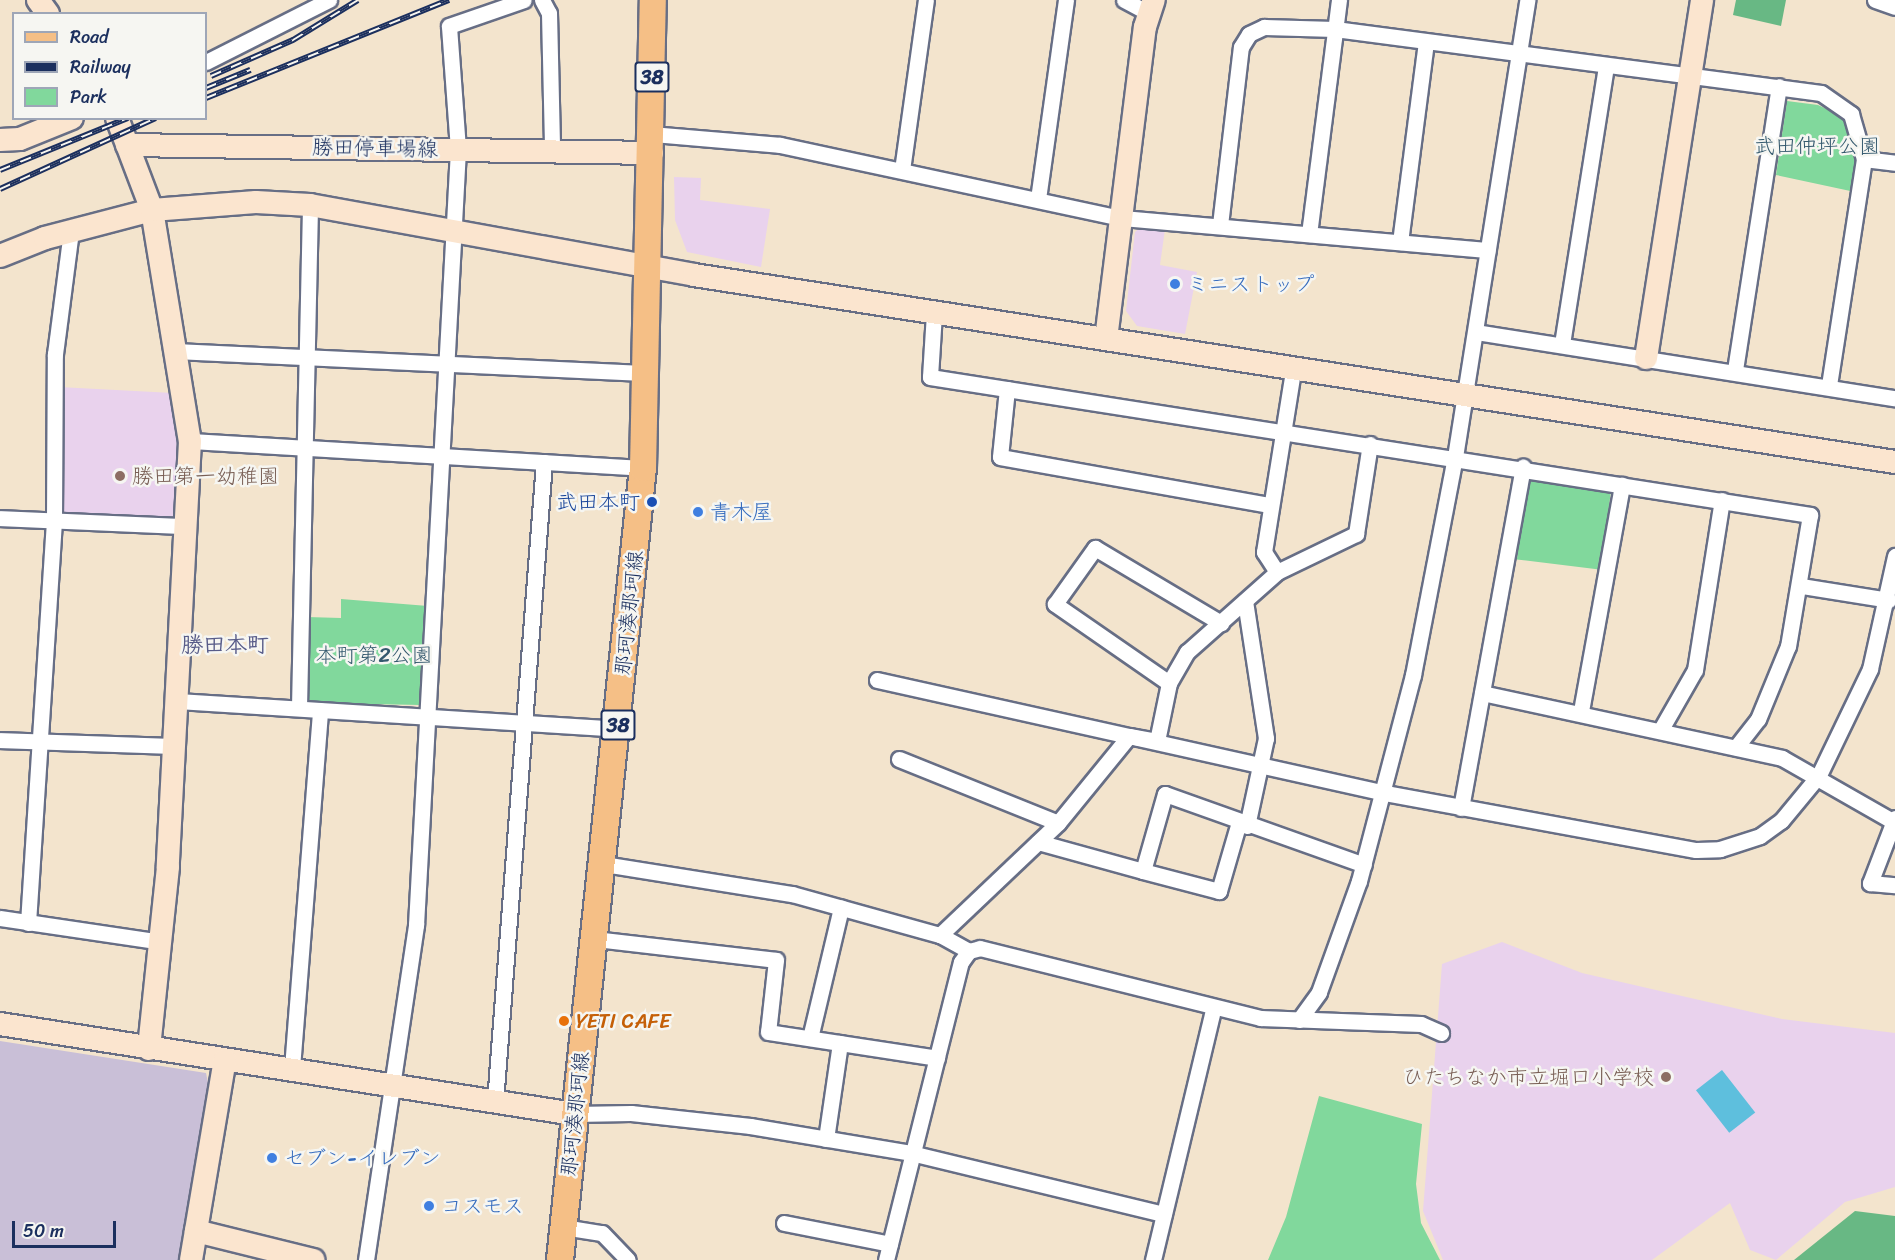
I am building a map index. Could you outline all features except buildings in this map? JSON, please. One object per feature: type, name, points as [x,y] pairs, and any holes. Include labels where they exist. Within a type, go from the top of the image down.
[{"type":"main road","name":"那珂湊那珂線","points":[[560,1260],[574,1114],[604,864],[643,468],[652,144],[653,0]]},
{"type":"street","points":[[207,61],[329,0]]},
{"type":"street","points":[[366,1260],[395,1084],[416,925],[458,149],[449,26],[524,0]]},
{"type":"street","points":[[542,0],[549,13],[552,150]]},
{"type":"street","points":[[902,170],[926,0]]},
{"type":"street","points":[[1038,199],[1066,0]]},
{"type":"street","points":[[1106,339],[1151,6],[1124,0]]},
{"type":"street","points":[[1309,234],[1338,0]]},
{"type":"street","points":[[1299,1020],[1319,992],[1364,865],[1385,793],[1455,457],[1527,0]]},
{"type":"street","points":[[1647,358],[1702,0]]},
{"type":"street","points":[[1875,0],[1895,8]]},
{"type":"street","points":[[1220,225],[1237,70],[1249,34],[1264,27],[1335,29],[1690,74],[1779,86],[1838,101],[1860,128],[1864,159],[1829,386]]},
{"type":"street","points":[[1400,242],[1426,42]]},
{"type":"street","points":[[1562,345],[1606,65]]},
{"type":"street","points":[[1735,370],[1779,86]]},
{"type":"street","points":[[0,140],[20,140],[67,120]]},
{"type":"street","points":[[118,120],[152,210],[190,441],[162,942],[149,1048]]},
{"type":"street","points":[[652,144],[780,145],[1121,218],[1488,250]]},
{"type":"street","name":"勝田停車場線","points":[[127,145],[552,150],[652,144]]},
{"type":"street","points":[[1864,159],[1895,163]]},
{"type":"street","points":[[0,256],[71,231],[152,210],[256,202],[310,205],[452,229],[649,267],[1895,462]]},
{"type":"street","points":[[299,707],[310,205]]},
{"type":"street","points":[[28,923],[42,741],[54,520],[55,354],[71,231]]},
{"type":"street","points":[[933,313],[930,377],[1283,429],[1810,515],[1802,586],[1776,681],[1758,719],[1736,747]]},
{"type":"street","points":[[1476,332],[1735,370],[1895,398]]},
{"type":"street","points":[[177,351],[446,367],[646,374]]},
{"type":"street","points":[[1277,572],[1264,552],[1293,369]]},
{"type":"street","points":[[1007,389],[1000,457],[1270,505]]},
{"type":"street","points":[[190,441],[643,468]]},
{"type":"street","points":[[1157,741],[1169,682],[1187,652],[1277,572],[1356,534],[1370,444]]},
{"type":"street","points":[[495,1102],[526,721],[544,462]]},
{"type":"street","points":[[1461,808],[1523,467]]},
{"type":"street","points":[[1581,711],[1622,485]]},
{"type":"street","points":[[1660,731],[1695,670],[1722,501]]},
{"type":"street","points":[[0,518],[185,526]]},
{"type":"street","points":[[1169,682],[1055,604],[1095,548],[1221,623]]},
{"type":"street","points":[[877,680],[1263,763],[1385,793],[1696,850],[1720,849],[1750,840],[1781,821],[1819,775],[1870,669],[1889,600],[1895,556]]},
{"type":"street","points":[[1802,586],[1889,600]]},
{"type":"street","points":[[1038,842],[1219,891],[1263,763],[1261,690],[1245,601]]},
{"type":"street","points":[[1482,693],[1581,711],[1782,758],[1819,775],[1894,820],[1870,883],[1895,885]]},
{"type":"street","points":[[177,701],[428,714],[618,729]]},
{"type":"street","points":[[292,1068],[320,710]]},
{"type":"street","points":[[940,936],[1058,823],[1129,736]]},
{"type":"street","points":[[0,740],[173,746]]},
{"type":"street","points":[[899,759],[1058,823]]},
{"type":"street","points":[[1143,871],[1165,794],[1218,809],[1243,824],[1364,865]]},
{"type":"street","points":[[604,864],[792,894],[940,936],[969,951],[1098,976],[1213,1010],[1299,1020],[1421,1024],[1441,1032]]},
{"type":"street","points":[[810,1038],[841,908]]},
{"type":"street","points":[[0,918],[162,942]]},
{"type":"street","points":[[596,939],[776,960],[768,1032],[937,1058]]},
{"type":"street","points":[[886,1260],[911,1153],[962,962],[969,951]]},
{"type":"street","points":[[1152,1260],[1213,1010]]},
{"type":"street","points":[[0,1024],[225,1060],[395,1084],[574,1114],[631,1113],[826,1139],[911,1153],[1164,1214]]},
{"type":"street","points":[[826,1139],[840,1043]]},
{"type":"street","points":[[191,1260],[225,1060]]},
{"type":"street","points":[[784,1223],[890,1244]]},
{"type":"street","points":[[563,1227],[602,1233],[628,1260]]},
{"type":"street","points":[[196,1231],[313,1260]]},
{"type":"shaded area","points":[[674,177],[701,178],[700,200],[770,209],[761,267],[687,252],[675,220]]},
{"type":"shaded area","points":[[1141,227],[1165,229],[1160,265],[1197,272],[1185,334],[1137,326],[1126,311],[1135,232]]},
{"type":"shaded area","name":"勝田第一幼稚園","points":[[59,387],[173,393],[183,440],[175,521],[65,516],[59,512]]},
{"type":"shaded area","name":"ひたちなか市立堀口小学校","points":[[1502,942],[1582,973],[1782,1019],[1895,1033],[1895,1187],[1845,1202],[1776,1260],[1750,1250],[1730,1203],[1652,1260],[1443,1260],[1423,1211],[1442,964]]},
{"type":"shaded area","points":[[0,1041],[206,1073],[210,1092],[180,1260],[0,1260]]},
{"type":"green space","points":[[1736,0],[1786,0],[1781,26],[1733,15]]},
{"type":"green space","name":"武田仲坪公園","points":[[1787,101],[1818,105],[1837,114],[1851,129],[1858,162],[1855,192],[1776,175]]},
{"type":"green space","points":[[1527,477],[1611,487],[1601,570],[1517,559]]},
{"type":"green space","name":"本町第2公園","points":[[341,599],[428,606],[421,705],[311,703],[303,693],[307,617],[341,618]]},
{"type":"green space","points":[[1319,1096],[1422,1124],[1416,1184],[1421,1223],[1440,1260],[1268,1260],[1286,1217]]},
{"type":"green space","points":[[1855,1211],[1895,1216],[1895,1260],[1794,1260]]},
{"type":"water","points":[[1722,1070],[1755,1113],[1729,1133],[1696,1090]]},
{"type":"railway","points":[[211,76],[293,40],[358,0]]},
{"type":"railway","points":[[207,98],[449,0]]},
{"type":"railway","points":[[207,88],[250,70]]},
{"type":"railway","points":[[0,170],[123,120]]},
{"type":"railway","points":[[0,189],[152,120]]},
{"type":"place","name":"ミニストップ","points":[[1175,284]]},
{"type":"place","name":"勝田第一幼稚園","points":[[120,476]]},
{"type":"place","name":"武田本町","points":[[652,502]]},
{"type":"place","name":"青木屋","points":[[698,512]]},
{"type":"place","name":"YETI CAFE","points":[[564,1021]]},
{"type":"place","name":"ひたちなか市立堀口小学校","points":[[1666,1077]]},
{"type":"place","name":"セブン-イレブン","points":[[272,1158]]},
{"type":"place","name":"コスモス","points":[[429,1206]]},
{"type":"district","name":"勝田本町","points":[[225,645]]}]
